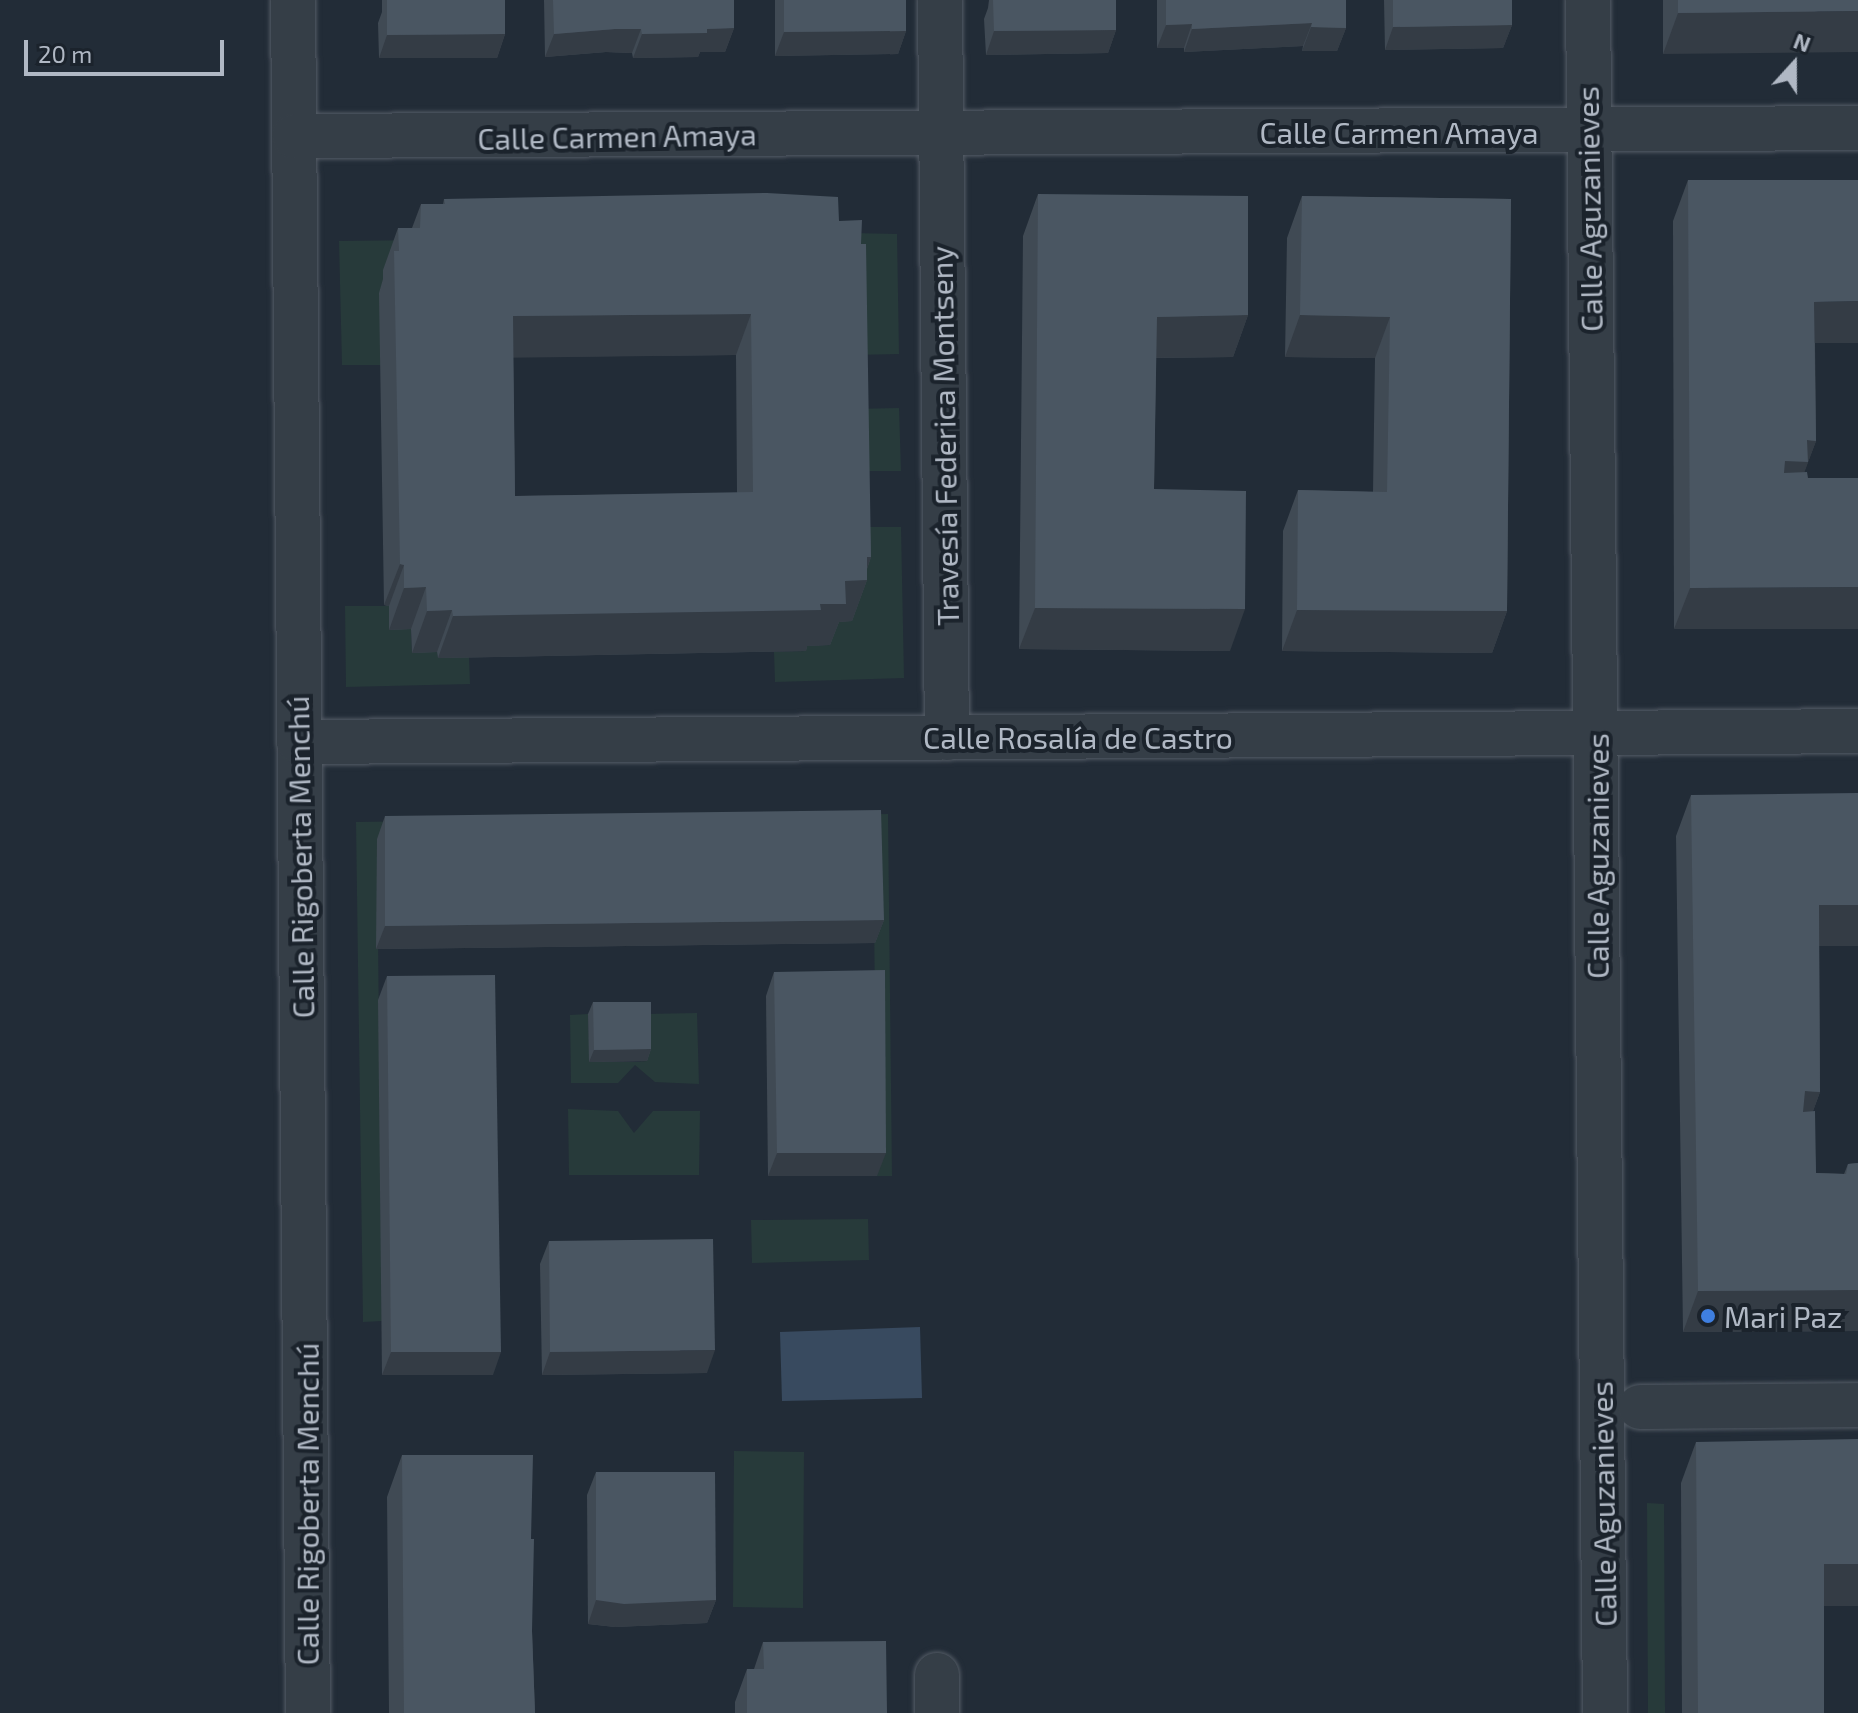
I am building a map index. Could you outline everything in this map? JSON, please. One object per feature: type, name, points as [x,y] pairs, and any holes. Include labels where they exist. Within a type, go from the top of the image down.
[{"type":"street","name":"Calle Rigoberta Menchú","points":[[293,0],[308,1713]]},
{"type":"street","points":[[940,0],[941,133]]},
{"type":"street","name":"Calle Aguzanieves","points":[[1588,0],[1605,1713]]},
{"type":"street","name":"Calle Carmen Amaya","points":[[294,136],[1588,132],[1858,128]]},
{"type":"street","name":"Travesía Federica Montseny","points":[[941,133],[947,738]]},
{"type":"street","name":"Calle Rosalía de Castro","points":[[299,742],[1858,731]]},
{"type":"street","points":[[1640,1407],[1858,1405]]},
{"type":"shaded area","points":[[851,233],[897,234],[899,354],[853,355]]},
{"type":"shaded area","points":[[429,240],[384,293],[381,365],[342,365],[339,241]]},
{"type":"shaded area","points":[[899,408],[901,471],[855,471],[853,409]]},
{"type":"shaded area","points":[[855,527],[901,527],[904,678],[775,682],[774,652],[805,651],[805,646],[830,645],[830,622],[851,621]]},
{"type":"shaded area","points":[[345,606],[389,606],[389,629],[411,629],[412,652],[437,652],[438,657],[469,657],[470,684],[346,687]]},
{"type":"shaded area","points":[[888,814],[892,1176],[877,1176],[873,833],[377,839],[382,1321],[363,1322],[356,822]]},
{"type":"shaded area","points":[[697,1013],[699,1084],[655,1082],[635,1065],[618,1083],[571,1083],[570,1015],[588,1014],[590,1062],[636,1062],[647,1061],[646,1014]]},
{"type":"shaded area","points":[[568,1109],[618,1111],[634,1133],[653,1111],[700,1111],[699,1175],[569,1175]]},
{"type":"shaded area","points":[[868,1219],[869,1260],[752,1263],[751,1220]]},
{"type":"shaded area","points":[[734,1451],[804,1452],[803,1608],[733,1607]]},
{"type":"shaded area","points":[[1647,1503],[1664,1504],[1665,1713],[1648,1713]]},
{"type":"water","points":[[920,1327],[922,1398],[782,1401],[780,1332]]},
{"type":"building","points":[[387,0],[505,0],[505,34],[387,35]]},
{"type":"building","points":[[553,0],[734,0],[734,28],[707,29],[707,33],[642,34],[641,29],[615,29],[554,34]]},
{"type":"building","points":[[784,0],[906,0],[906,31],[784,32]]},
{"type":"building","points":[[993,0],[1116,0],[1116,30],[994,31]]},
{"type":"building","points":[[1166,0],[1346,0],[1346,28],[1311,27],[1312,23],[1192,29],[1192,24],[1166,25]]},
{"type":"building","points":[[1393,0],[1512,0],[1512,25],[1393,27]]},
{"type":"building","points":[[1678,0],[1858,0],[1858,11],[1678,13]]},
{"type":"building","points":[[1688,180],[1858,180],[1858,301],[1814,302],[1816,441],[1807,440],[1808,462],[1785,461],[1784,473],[1807,472],[1808,478],[1858,478],[1858,587],[1690,588]]},
{"type":"building","points":[[767,193],[838,197],[839,221],[862,220],[861,244],[866,244],[871,557],[867,557],[867,580],[845,581],[846,604],[820,604],[821,610],[453,616],[452,610],[427,611],[426,587],[404,588],[404,565],[400,564],[394,251],[399,251],[398,228],[420,228],[421,204],[445,204],[444,199]],"holes":[[[751,314],[753,492],[515,496],[513,316]]]},
{"type":"building","points":[[1038,194],[1248,196],[1248,315],[1157,317],[1154,489],[1246,491],[1245,609],[1035,608]]},
{"type":"building","points":[[1302,196],[1511,199],[1507,611],[1297,610],[1298,490],[1387,492],[1390,317],[1300,315]]},
{"type":"building","points":[[1858,793],[1858,905],[1819,905],[1820,1092],[1805,1091],[1803,1112],[1815,1111],[1816,1173],[1846,1174],[1848,1164],[1858,1163],[1858,1290],[1698,1291],[1691,795]]},
{"type":"building","points":[[881,810],[884,920],[385,926],[385,816]]},
{"type":"building","points":[[885,970],[886,1153],[777,1153],[774,972]]},
{"type":"building","points":[[495,975],[501,1352],[391,1352],[387,976]]},
{"type":"building","points":[[593,1002],[651,1002],[651,1049],[594,1050]]},
{"type":"building","points":[[713,1239],[715,1350],[550,1352],[549,1241]]},
{"type":"building","points":[[1858,1439],[1858,1564],[1824,1564],[1824,1713],[1698,1713],[1696,1442]]},
{"type":"building","points":[[402,1455],[533,1455],[531,1539],[534,1539],[532,1631],[535,1713],[404,1713]]},
{"type":"building","points":[[596,1472],[715,1472],[716,1600],[624,1604],[596,1600]]},
{"type":"building","points":[[886,1641],[887,1713],[747,1713],[747,1669],[764,1669],[763,1642]]},
{"type":"place","name":"Mari Paz","points":[[1708,1316]]}]
